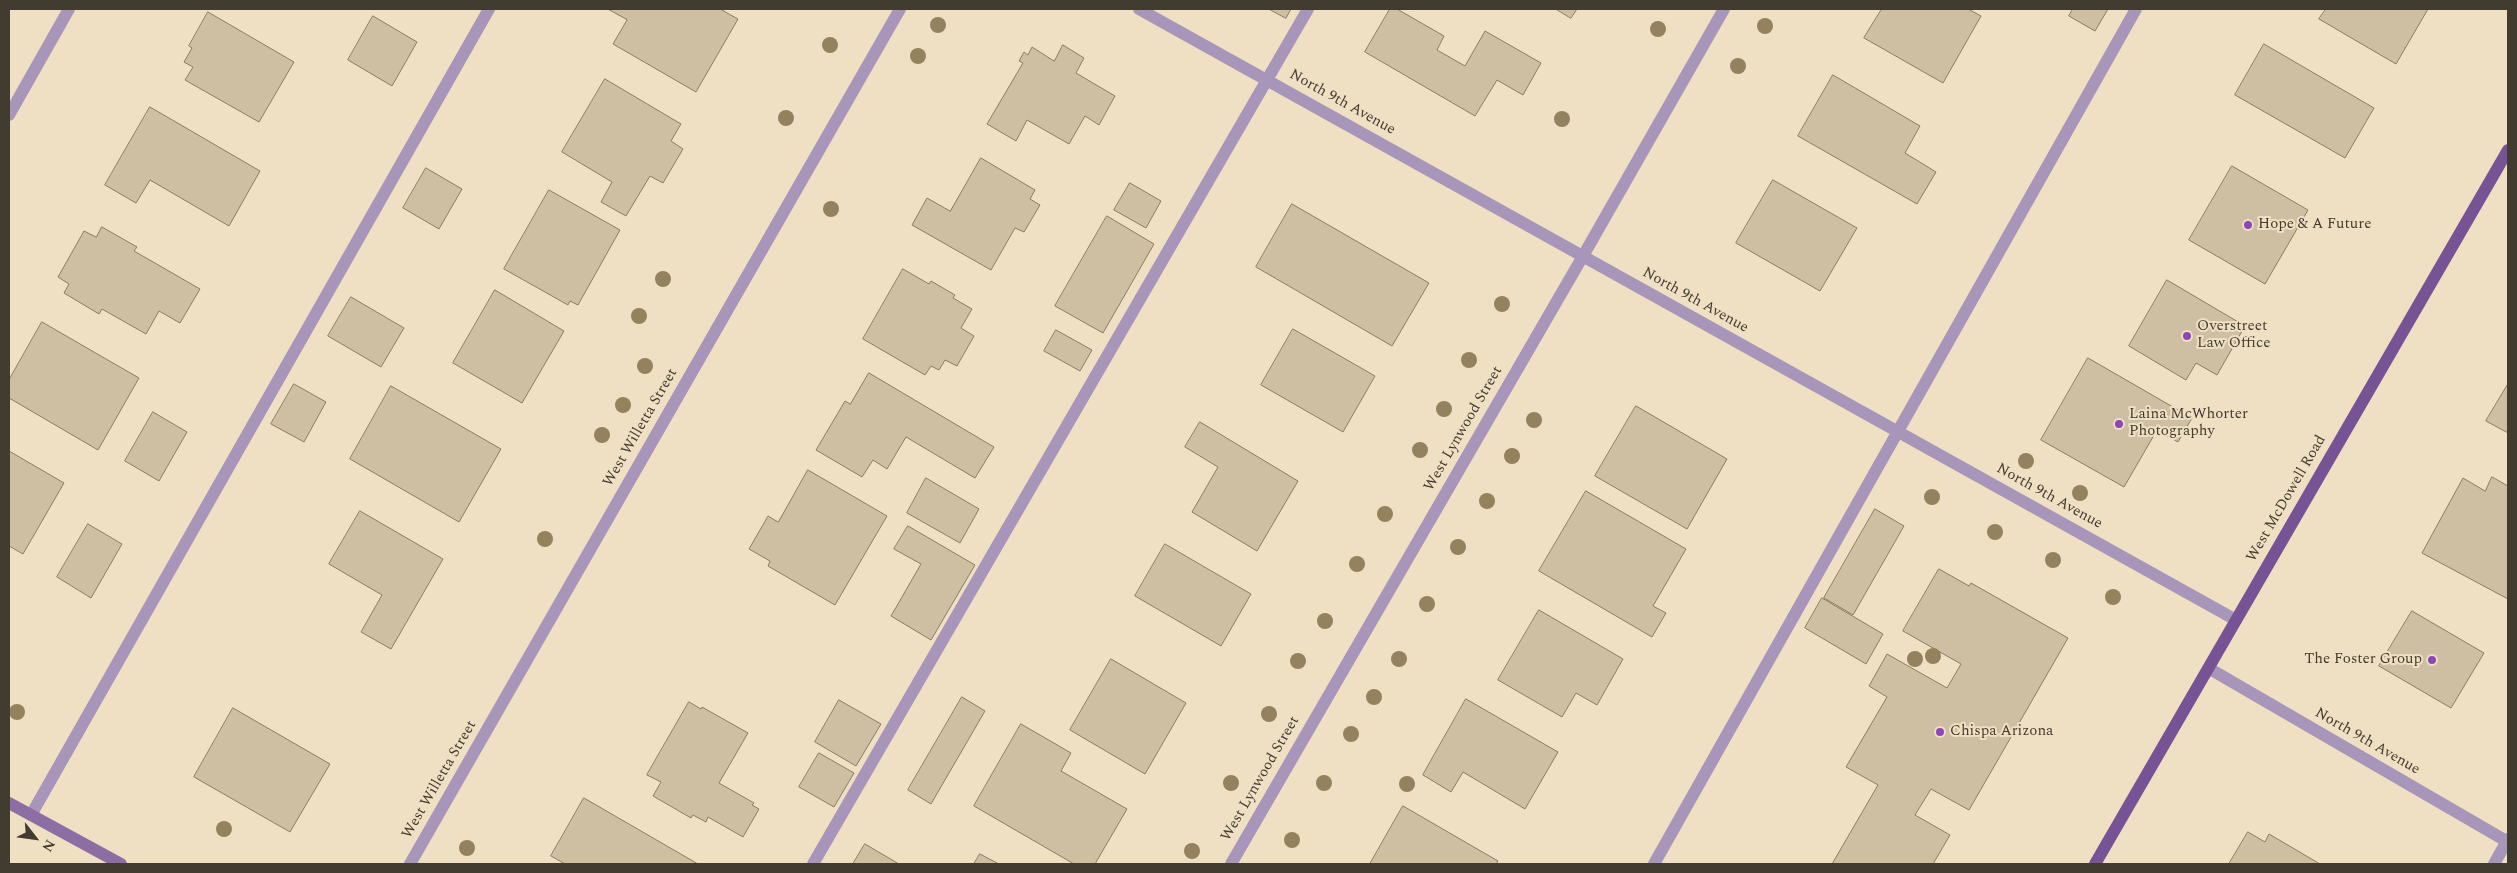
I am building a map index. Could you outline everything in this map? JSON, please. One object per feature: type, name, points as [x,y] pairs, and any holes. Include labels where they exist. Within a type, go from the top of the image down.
[{"type":"main road","name":"West McDowell Road","points":[[2095,864],[2210,669],[2236,620],[2508,150]]},
{"type":"main road","points":[[9,803],[121,864]]},
{"type":"street","points":[[9,114],[69,9]]},
{"type":"street","points":[[31,815],[489,9]]},
{"type":"street","name":"West Willetta Street","points":[[410,864],[900,9]]},
{"type":"street","name":"North 9th Avenue","points":[[1139,9],[2236,620]]},
{"type":"street","points":[[813,864],[1308,9]]},
{"type":"street","name":"West Lynwood Street","points":[[1231,864],[1724,9]]},
{"type":"street","points":[[1654,864],[2136,9]]},
{"type":"street","name":"North 9th Avenue","points":[[2210,669],[2508,841]]},
{"type":"street","points":[[2494,864],[2508,841]]},
{"type":"building","points":[[608,9],[720,9],[738,19],[696,92],[613,44],[627,20]]},
{"type":"building","points":[[1269,9],[1291,9],[1286,18]]},
{"type":"building","points":[[1390,9],[1397,9],[1444,36],[1437,50],[1465,66],[1485,31],[1541,63],[1523,95],[1497,80],[1475,116],[1365,52]]},
{"type":"building","points":[[1556,9],[1577,9],[1571,18]]},
{"type":"building","points":[[1882,9],[1968,9],[1981,16],[1943,83],[1864,38]]},
{"type":"building","points":[[2073,9],[2108,9],[2095,31],[2069,16]]},
{"type":"building","points":[[2326,9],[2428,9],[2396,64],[2319,19]]},
{"type":"building","points":[[208,12],[294,62],[259,122],[185,80],[193,67],[184,62],[192,48],[189,46]]},
{"type":"building","points":[[373,16],[417,42],[392,86],[348,60]]},
{"type":"building","points":[[2264,44],[2374,108],[2345,158],[2235,95]]},
{"type":"building","points":[[1063,45],[1084,58],[1076,73],[1115,96],[1099,125],[1085,116],[1069,144],[1027,120],[1016,141],[987,124],[1023,63],[1019,61],[1024,52],[1028,55],[1032,47],[1054,61]]},
{"type":"building","points":[[1833,75],[1920,126],[1905,153],[1936,172],[1917,204],[1798,136]]},
{"type":"building","points":[[605,79],[681,124],[671,141],[683,149],[663,183],[650,176],[626,216],[601,202],[612,182],[562,152]]},
{"type":"building","points":[[150,107],[260,171],[229,226],[150,180],[136,203],[105,185]]},
{"type":"building","points":[[981,158],[1035,190],[1030,199],[1040,205],[1024,232],[1015,228],[991,270],[912,225],[927,198],[950,211]]},
{"type":"building","name":"Hope & A Future","points":[[2232,166],[2308,210],[2265,284],[2189,240]]},
{"type":"building","points":[[426,168],[462,189],[439,229],[403,208]]},
{"type":"building","points":[[1773,180],[1857,228],[1820,291],[1736,243]]},
{"type":"building","points":[[1130,183],[1161,201],[1146,228],[1114,210]]},
{"type":"building","points":[[549,190],[620,230],[578,305],[570,301],[568,305],[504,269]]},
{"type":"building","points":[[1292,204],[1429,283],[1392,346],[1256,267]]},
{"type":"building","points":[[1107,216],[1154,244],[1103,333],[1055,306]]},
{"type":"building","points":[[102,227],[137,247],[134,251],[200,289],[180,323],[159,311],[146,334],[102,309],[99,314],[64,293],[69,284],[58,277],[84,231],[96,237]]},
{"type":"building","points":[[903,269],[929,284],[931,281],[955,295],[953,298],[972,309],[961,328],[974,336],[957,366],[945,360],[939,370],[931,366],[925,375],[863,339]]},
{"type":"building","name":"Overstreet Law Office","points":[[2167,280],[2245,326],[2217,375],[2196,363],[2186,380],[2129,346]]},
{"type":"building","points":[[495,290],[564,331],[522,403],[453,363]]},
{"type":"building","points":[[351,297],[404,328],[381,367],[328,336]]},
{"type":"building","points":[[42,322],[139,378],[98,450],[9,398],[9,380]]},
{"type":"building","points":[[1293,329],[1375,376],[1343,432],[1261,385]]},
{"type":"building","points":[[1056,330],[1092,350],[1080,371],[1044,351]]},
{"type":"building","name":"Laina McWhorter Photography","points":[[2088,358],[2192,418],[2178,442],[2157,430],[2124,487],[2041,440]]},
{"type":"building","points":[[869,373],[994,447],[975,478],[906,437],[887,469],[873,460],[862,477],[816,450],[845,401],[850,404]]},
{"type":"building","points":[[294,384],[326,402],[304,442],[271,424]]},
{"type":"building","points":[[2508,384],[2508,433],[2486,421]]},
{"type":"building","points":[[391,386],[501,449],[459,522],[350,459]]},
{"type":"building","points":[[1636,406],[1727,459],[1687,529],[1595,476]]},
{"type":"building","points":[[153,412],[187,432],[159,481],[125,461]]},
{"type":"building","points":[[1200,422],[1298,481],[1257,551],[1192,512],[1218,467],[1185,447]]},
{"type":"building","points":[[9,451],[64,483],[23,554],[9,546]]},
{"type":"building","points":[[808,470],[887,516],[835,605],[768,566],[770,561],[749,549],[768,516],[778,522]]},
{"type":"building","points":[[2492,477],[2508,486],[2508,599],[2422,553],[2463,478],[2485,491]]},
{"type":"building","points":[[926,478],[979,509],[960,543],[907,513]]},
{"type":"building","points":[[1586,491],[1686,549],[1653,606],[1666,613],[1652,637],[1539,571]]},
{"type":"building","points":[[1875,509],[1904,526],[1853,615],[1824,598]]},
{"type":"building","points":[[360,511],[443,559],[391,649],[361,632],[382,595],[329,564]]},
{"type":"building","points":[[88,524],[122,544],[91,598],[57,577]]},
{"type":"building","points":[[908,526],[975,565],[931,640],[891,616],[921,564],[894,549]]},
{"type":"building","points":[[1165,544],[1251,594],[1221,646],[1135,596]]},
{"type":"building","name":"Chispa Arizona","points":[[1939,569],[1969,586],[1971,583],[2068,638],[1969,810],[1931,789],[1915,815],[1950,835],[1933,864],[1832,864],[1878,785],[1846,767],[1887,697],[1869,686],[1887,654],[1947,688],[1961,664],[1903,631]]},
{"type":"building","points":[[1822,598],[1883,634],[1866,664],[1805,628]]},
{"type":"building","points":[[1539,610],[1623,659],[1597,705],[1576,693],[1562,717],[1498,680]]},
{"type":"building","name":"The Foster Group","points":[[2412,611],[2484,653],[2451,708],[2379,666]]},
{"type":"building","points":[[1111,659],[1186,703],[1145,774],[1070,730]]},
{"type":"building","points":[[962,697],[985,711],[931,804],[908,790]]},
{"type":"building","points":[[1466,699],[1558,752],[1525,809],[1463,772],[1451,792],[1423,775]]},
{"type":"building","points":[[839,700],[881,724],[856,766],[815,742]]},
{"type":"building","points":[[689,702],[701,709],[702,707],[748,733],[719,783],[754,803],[752,805],[759,809],[743,837],[708,817],[706,822],[693,815],[691,818],[653,796],[661,782],[647,775]]},
{"type":"building","points":[[233,708],[330,764],[290,832],[194,777]]},
{"type":"building","points":[[1021,724],[1071,753],[1061,771],[1127,809],[1095,864],[1074,864],[974,806]]},
{"type":"building","points":[[819,753],[854,773],[834,807],[799,787]]},
{"type":"building","points":[[584,798],[698,864],[565,864],[551,856]]},
{"type":"building","points":[[1403,806],[1498,861],[1496,864],[1370,864]]},
{"type":"building","points":[[2248,832],[2265,842],[2269,834],[2320,864],[2229,864]]},
{"type":"building","points":[[865,844],[899,864],[853,864]]},
{"type":"building","points":[[980,854],[999,864],[974,864]]},
{"type":"place","name":"Hope & A Future","points":[[2248,225]]},
{"type":"place","name":"Overstreet Law Office","points":[[2187,336]]},
{"type":"place","name":"Laina McWhorter Photography","points":[[2119,424]]},
{"type":"place","name":"The Foster Group","points":[[2432,660]]},
{"type":"place","name":"Chispa Arizona","points":[[1940,732]]}]
